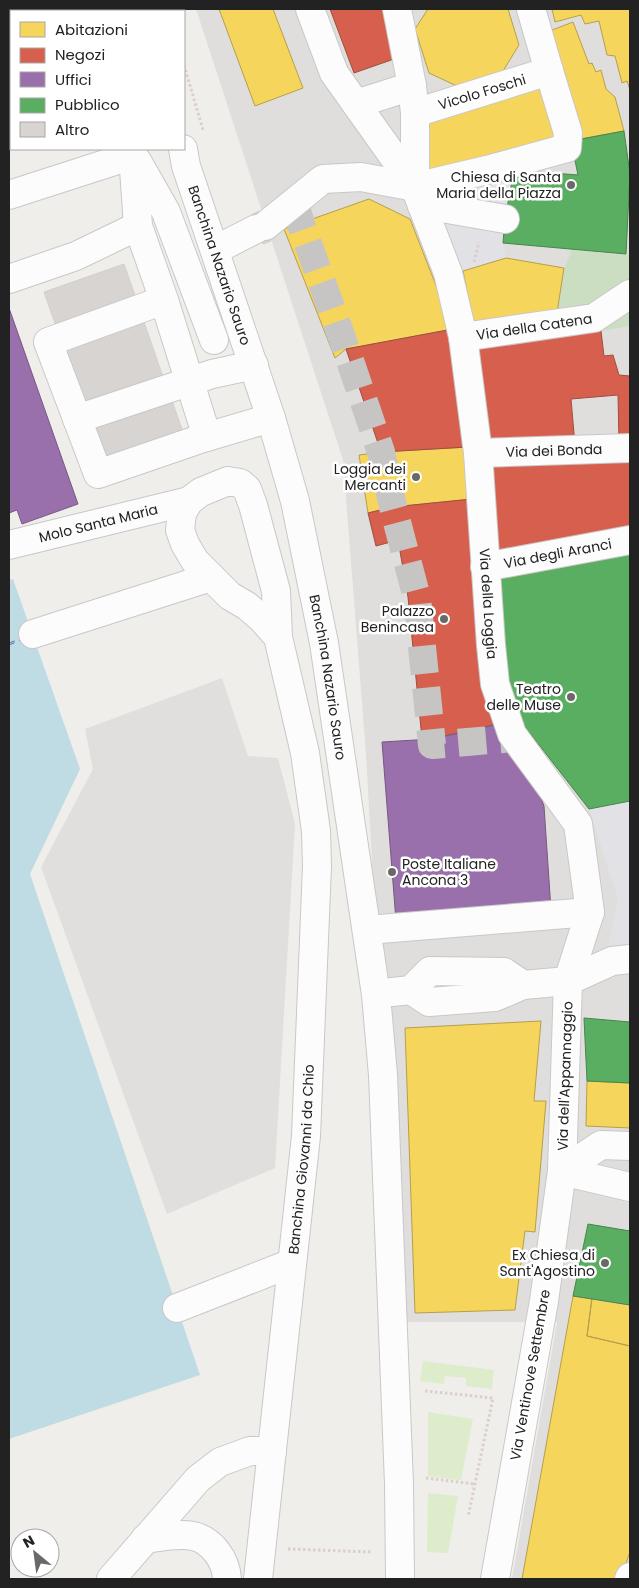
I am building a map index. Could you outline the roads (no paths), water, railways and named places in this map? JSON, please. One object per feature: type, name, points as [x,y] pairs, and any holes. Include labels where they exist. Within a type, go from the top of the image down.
[{"type":"street","points":[[310,9],[334,73],[418,197]]},
{"type":"street","points":[[397,9],[412,86],[415,113],[418,197]]},
{"type":"street","points":[[418,197],[567,148],[568,133],[531,9]]},
{"type":"street","name":"Vicolo Foschi","points":[[415,113],[549,71]]},
{"type":"street","points":[[356,104],[412,86]]},
{"type":"street","points":[[9,195],[132,152]]},
{"type":"street","points":[[132,152],[138,226],[164,300],[207,437]]},
{"type":"street","points":[[132,152],[166,212],[214,340]]},
{"type":"street","name":"Banchina Nazario Sauro","points":[[181,154],[271,418],[294,501],[324,643],[376,995]]},
{"type":"street","points":[[215,250],[261,228],[323,179],[361,177],[418,197],[436,207],[505,219]]},
{"type":"street","name":"Via della Loggia","points":[[418,197],[448,273],[463,337],[478,453],[490,645],[496,684],[512,734],[578,824],[590,912]]},
{"type":"street","points":[[9,279],[76,256],[138,226]]},
{"type":"street","name":"Via della Catena","points":[[463,337],[594,318],[630,294]]},
{"type":"street","points":[[164,300],[48,342],[98,474],[207,437],[271,418]]},
{"type":"street","name":"Banchina Nazario Sauro","points":[[164,300],[214,340],[254,366]]},
{"type":"street","points":[[77,419],[212,374],[254,366]]},
{"type":"street","name":"Via dei Bonda","points":[[478,453],[630,448]]},
{"type":"street","points":[[228,481],[240,483],[247,489],[276,591],[278,637],[247,606],[230,596],[195,561],[184,544],[180,530],[182,513],[189,501],[201,492],[228,481]]},
{"type":"street","name":"Molo Santa Maria","points":[[9,545],[189,501]]},
{"type":"street","name":"Via degli Aranci","points":[[485,567],[630,540]]},
{"type":"street","points":[[33,634],[211,577]]},
{"type":"street","name":"Banchina Giovanni da Chio","points":[[258,1579],[306,1136],[317,866],[316,831],[305,753],[278,637]]},
{"type":"street","points":[[367,930],[590,912]]},
{"type":"street","name":"Via dell'Appannaggio","points":[[562,1171],[568,981],[590,912]]},
{"type":"street","points":[[411,990],[429,1002],[495,997],[523,985],[568,981],[612,961],[630,959]]},
{"type":"street","points":[[400,1579],[399,1484],[383,1075],[376,995],[411,990],[430,971],[504,972],[523,985]]},
{"type":"street","points":[[562,1171],[601,1145],[630,1146]]},
{"type":"street","points":[[562,1171],[611,1162],[630,1165]]},
{"type":"street","points":[[562,1171],[630,1187]]},
{"type":"street","name":"Via Ventinove Settembre","points":[[495,1579],[544,1301],[562,1171]]},
{"type":"street","points":[[177,1308],[292,1263]]},
{"type":"street","points":[[111,1579],[198,1479],[220,1462],[250,1451],[272,1450]]},
{"type":"street","points":[[145,1539],[194,1536],[209,1544],[221,1557],[227,1579]]},
{"type":"water","points":[[13,579],[80,769],[30,874],[200,1375],[9,1439],[9,580]]},
{"type":"tunnel","points":[[295,203],[381,452],[393,507],[417,598],[432,745],[503,739],[512,734]]},
{"type":"place","name":"Chiesa di Santa Maria della Piazza","points":[[571,185]]},
{"type":"place","name":"Loggia dei Mercanti","points":[[416,477]]},
{"type":"place","name":"Palazzo Benincasa","points":[[444,619]]},
{"type":"place","name":"Teatro delle Muse","points":[[571,697]]},
{"type":"place","name":"Poste Italiane Ancona 3","points":[[392,872]]},
{"type":"place","name":"Ex Chiesa di Sant'Agostino","points":[[605,1263]]}]
